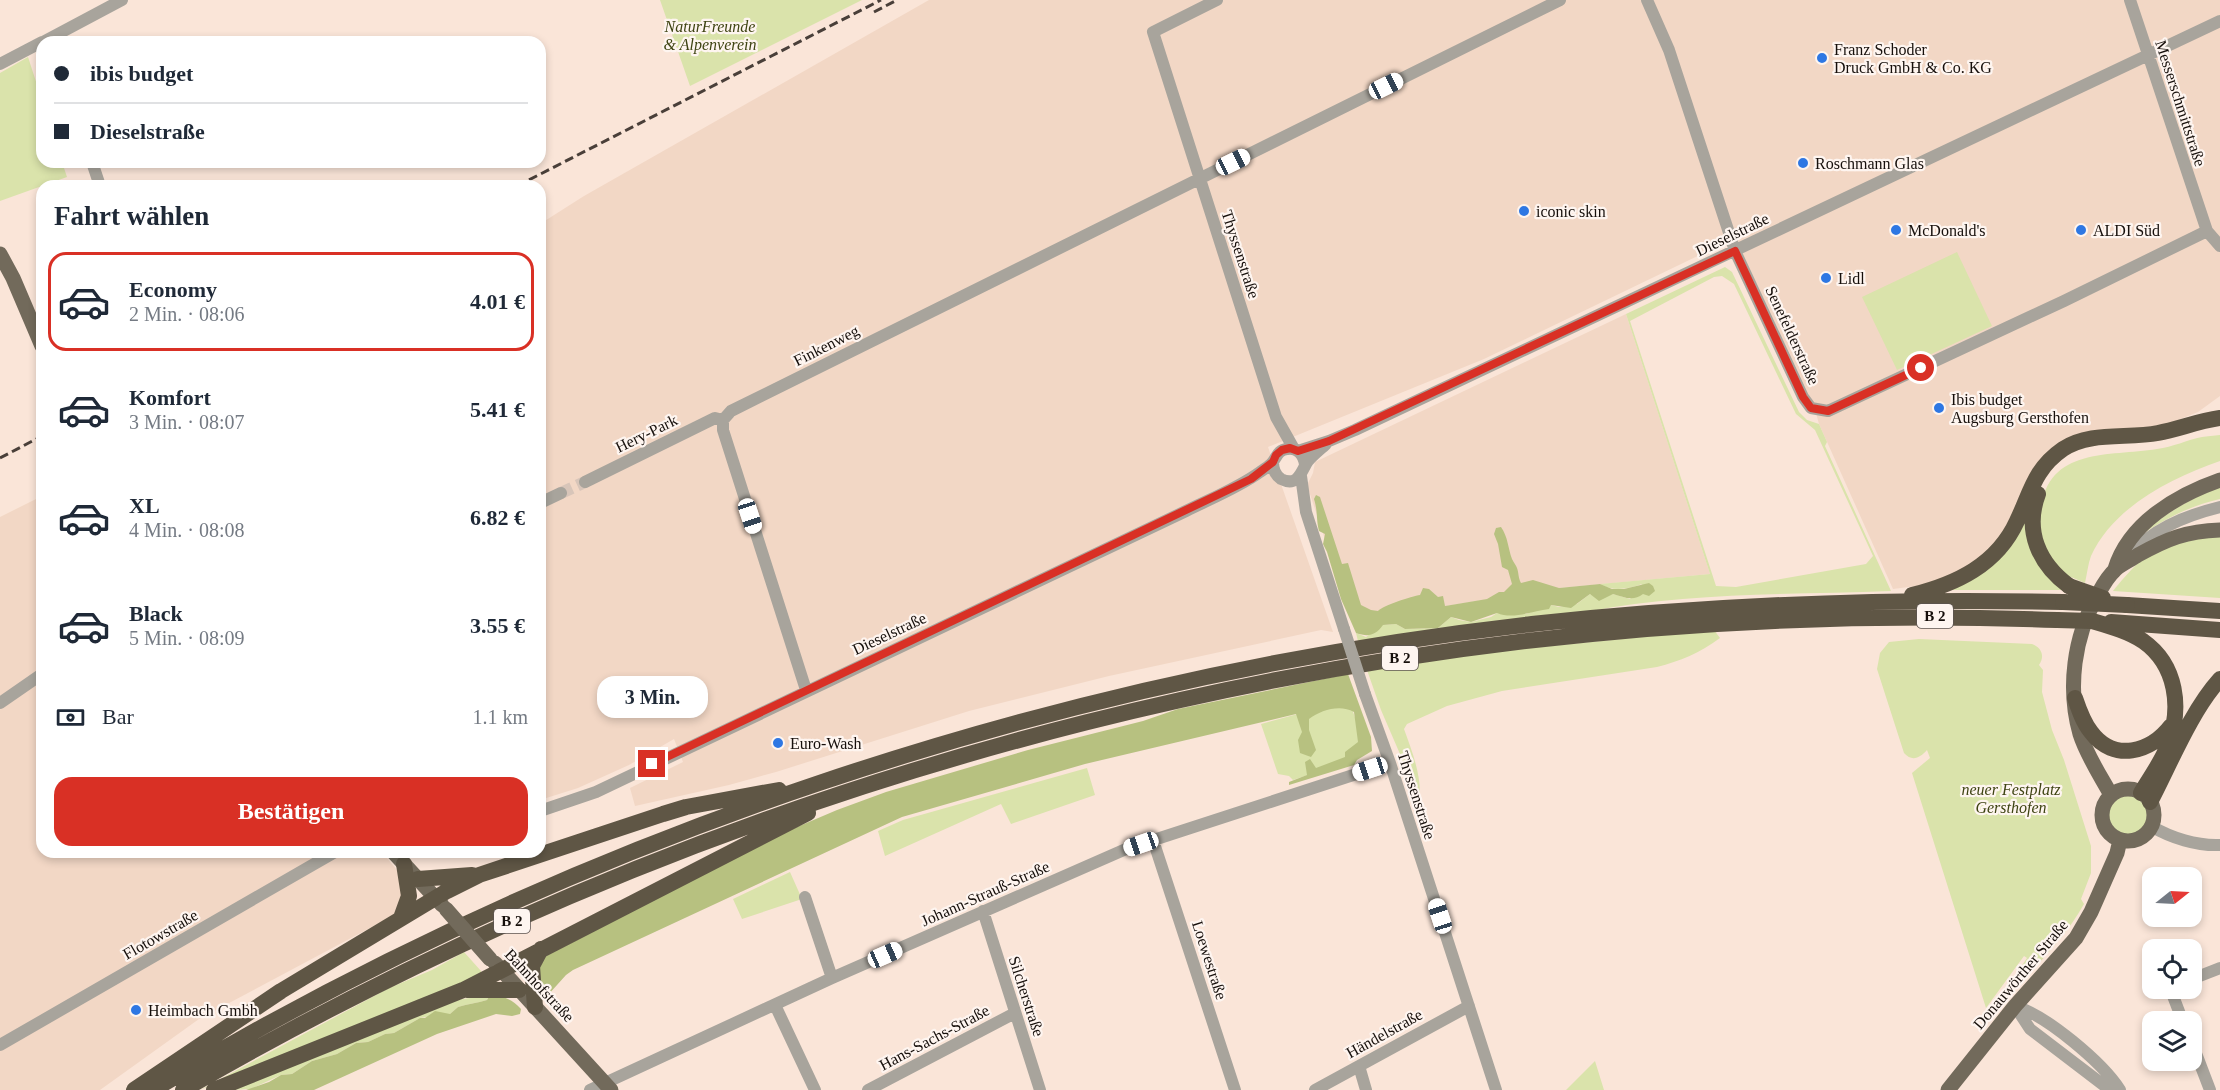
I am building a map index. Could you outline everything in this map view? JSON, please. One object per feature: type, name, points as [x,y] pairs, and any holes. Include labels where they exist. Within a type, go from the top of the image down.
[{"type":"highway","points":[[2199,421],[2220,407]]},
{"type":"highway","points":[[1885,601],[1954,582],[1986,562],[2012,533],[2035,479],[2045,465],[2066,448],[2094,438],[2160,433],[2199,421],[2220,418]]},
{"type":"highway","points":[[2066,594],[2039,554],[2033,532],[2033,512],[2036,500],[2050,473],[2073,456],[2089,450],[2158,444],[2187,437],[2220,423]]},
{"type":"highway","name":"B 2","points":[[153,1090],[285,1015],[399,957],[487,915],[631,854],[819,784],[912,754],[1073,709],[1274,664],[1363,648],[1582,619],[1743,606],[2066,594],[2127,605],[2220,611]]},
{"type":"highway","name":"B 2","points":[[183,1090],[341,1004],[498,927],[684,849],[857,788],[1032,736],[1168,702],[1316,672],[1464,648],[1614,631],[1777,619],[1920,616],[2092,621],[2118,626]]},
{"type":"highway","points":[[2118,626],[2220,630]]},
{"type":"highway","points":[[2118,626],[2143,641],[2163,663],[2175,690],[2174,723],[2167,747],[2146,797]]},
{"type":"highway","points":[[2146,797],[2206,697],[2220,679]]},
{"type":"highway","points":[[2075,698],[2090,731],[2102,743],[2118,751],[2132,751],[2147,747],[2159,739],[2174,723]]},
{"type":"highway","points":[[546,852],[686,807],[819,784]]},
{"type":"highway","points":[[214,1090],[463,990],[496,964],[541,949],[857,788]]},
{"type":"highway","points":[[399,858],[409,896],[401,918]]},
{"type":"highway","points":[[418,879],[479,875],[529,858]]},
{"type":"highway","points":[[134,1090],[245,1014],[401,918],[440,903],[479,875]]},
{"type":"highway","points":[[535,1007],[532,966],[541,949]]},
{"type":"highway","points":[[463,990],[519,990]]},
{"type":"main road","points":[[0,254],[36,332]]},
{"type":"main road","points":[[2111,795],[2086,750],[2078,723],[2075,662],[2080,636],[2092,604],[2115,569],[2129,539],[2145,522],[2172,503],[2202,486],[2220,480]]},
{"type":"main road","points":[[2115,569],[2166,540],[2183,534],[2220,530]]},
{"type":"main road","points":[[2123,789],[2146,797],[2154,815],[2151,826],[2144,835],[2136,840],[2120,840],[2108,832],[2102,819],[2103,806],[2111,795],[2123,789]]},
{"type":"main road","name":"Donauwörther Straße","points":[[1948,1090],[2015,1006],[2076,938],[2091,912],[2117,853],[2120,840]]},
{"type":"main road","name":"Bahnhofstraße","points":[[399,858],[608,1087]]},
{"type":"street","points":[[54,36],[122,0]]},
{"type":"street","name":"Thyssenstraße","points":[[1217,0],[1153,32],[1276,417],[1296,450]]},
{"type":"street","name":"Finkenweg","points":[[723,420],[731,411],[1560,0]]},
{"type":"street","name":"Senefelderstraße","points":[[1647,0],[1669,50],[1735,251],[1803,397],[1811,408],[1828,411],[2207,231]]},
{"type":"street","name":"Messerschmittstraße","points":[[2130,0],[2207,231],[2220,246]]},
{"type":"street","name":"Dieselstraße","points":[[546,809],[596,792],[1251,479],[1286,449],[1296,450],[1329,441],[2220,21]]},
{"type":"street","points":[[0,64],[36,46]]},
{"type":"street","name":"Thyssenstraße","points":[[1276,417],[1276,457]]},
{"type":"street","name":"Hery-Park","points":[[585,482],[715,418],[723,420]]},
{"type":"street","points":[[723,420],[723,430],[806,690]]},
{"type":"street","name":"Dieselstraße","points":[[1251,479],[1294,480],[1329,441]]},
{"type":"street","points":[[1296,450],[1303,457],[1303,470]]},
{"type":"street","points":[[1276,457],[1274,470],[1282,479]]},
{"type":"street","name":"Thyssenstraße","points":[[1303,470],[1306,512],[1496,1090]]},
{"type":"street","name":"Thyssenstraße","points":[[1282,479],[1306,512]]},
{"type":"street","points":[[546,500],[561,493]]},
{"type":"street","points":[[2115,569],[2135,548],[2153,534],[2187,517],[2220,507]]},
{"type":"street","points":[[0,703],[36,678]]},
{"type":"street","name":"Johann-Strauß-Straße","points":[[590,1090],[608,1087],[832,978],[1126,849],[1390,763]]},
{"type":"street","points":[[2151,826],[2165,835],[2198,843],[2220,845]]},
{"type":"street","name":"Loewestraße","points":[[1153,840],[1235,1090]]},
{"type":"street","name":"Flotowstraße","points":[[0,1045],[325,858]]},
{"type":"street","points":[[805,897],[832,978]]},
{"type":"street","name":"Silcherstraße","points":[[983,911],[1040,1090]]},
{"type":"street","points":[[2202,975],[2220,968]]},
{"type":"street","points":[[775,1005],[816,1090]]},
{"type":"street","name":"Händelstraße","points":[[1315,1090],[1469,1006]]},
{"type":"street","points":[[2015,1006],[2030,1029],[2110,1090]]},
{"type":"street","points":[[2015,1006],[2035,1013],[2078,1047],[2114,1080],[2120,1090]]},
{"type":"street","name":"Hans-Sachs-Straße","points":[[868,1090],[1014,1013]]},
{"type":"street","points":[[1359,1066],[1366,1090]]},
{"type":"street","points":[[2202,1069],[2210,1090]]},
{"type":"shaded area","points":[[929,0],[2220,0],[2220,396],[2198,412],[2168,424],[2075,439],[1994,547],[1969,567],[1932,584],[1893,589],[1819,424],[1814,406],[1735,238],[1484,359],[1268,447],[1333,632],[1321,630],[1109,676],[969,711],[729,785],[635,806],[630,788],[683,762],[674,739],[629,765],[578,788],[546,798],[546,220],[584,196]]},
{"type":"shaded area","points":[[1626,314],[1710,574],[1559,588],[1352,621],[1307,485],[1315,462]]},
{"type":"shaded area","points":[[36,499],[36,858],[387,858],[401,875],[405,898],[398,913],[199,1019],[100,1090],[0,1090],[0,517]]},
{"type":"green space","name":"NaturFreunde & Alpenverein","points":[[660,0],[862,0],[690,86]]},
{"type":"green space","points":[[28,57],[36,82],[36,168],[64,168],[67,177],[59,180],[36,180],[36,188],[0,201],[0,73]]},
{"type":"green space","points":[[1957,252],[1992,326],[1897,370],[1862,297]]},
{"type":"green space","points":[[1725,267],[1732,272],[1799,412],[1807,420],[1819,424],[1827,442],[1825,446],[1891,591],[1662,601],[1358,641],[1356,633],[1366,637],[1382,625],[1396,624],[1405,629],[1438,628],[1451,617],[1471,622],[1491,617],[1497,613],[1526,614],[1551,605],[1559,607],[1577,604],[1590,594],[1596,597],[1613,594],[1630,599],[1642,584],[1621,589],[1600,584],[1710,574],[1626,314]],"holes":[[[1722,276],[1734,284],[1796,414],[1815,430],[1873,556],[1866,564],[1736,587],[1716,586],[1630,321],[1714,277]]]},
{"type":"green space","points":[[2220,435],[2220,461],[2164,485],[2129,508],[2114,522],[2101,538],[2091,556],[2085,583],[2071,577],[2069,580],[2056,566],[2040,539],[2040,516],[2044,493],[2053,477],[2066,466],[2099,455],[2163,448],[2202,437]]},
{"type":"green space","points":[[2220,486],[2220,499],[2173,516],[2130,543],[2173,511]]},
{"type":"green space","points":[[1316,495],[1320,497],[1342,564],[1348,563],[1361,605],[1371,610],[1378,611],[1398,601],[1420,595],[1423,588],[1429,589],[1438,597],[1443,596],[1445,606],[1487,599],[1499,592],[1504,592],[1512,584],[1508,570],[1502,567],[1494,534],[1496,528],[1501,527],[1521,583],[1533,580],[1559,588],[1600,584],[1612,589],[1624,589],[1649,583],[1655,591],[1649,596],[1643,594],[1632,598],[1613,594],[1599,601],[1590,594],[1571,608],[1551,605],[1549,609],[1509,616],[1497,613],[1471,622],[1451,617],[1438,628],[1405,629],[1396,624],[1383,625],[1368,635],[1356,633],[1341,599],[1323,544],[1325,534],[1319,531],[1314,499]]},
{"type":"green space","points":[[2028,513],[2066,590],[1951,590]]},
{"type":"green space","points":[[2220,534],[2220,598],[2113,591],[2136,565],[2157,549],[2178,541]]},
{"type":"green space","points":[[1714,630],[1720,638],[1697,652],[1665,665],[1502,691],[1447,706],[1407,724],[1404,729],[1418,775],[1419,802],[1416,802],[1403,761],[1367,670],[1477,653]]},
{"type":"green space","name":"neuer Festplatz Gersthofen","points":[[1919,639],[2032,644],[2040,650],[2042,658],[2039,665],[2043,670],[2042,692],[2052,730],[2064,760],[2091,846],[2091,873],[2081,899],[2084,904],[2078,915],[2024,980],[2015,984],[2013,979],[2027,958],[2024,956],[1986,1008],[1912,773],[1930,758],[1927,750],[1916,758],[1904,753],[1877,669],[1880,653],[1889,642]]},
{"type":"green space","points":[[1348,674],[1371,737],[1372,751],[1357,760],[1354,765],[1289,785],[1289,782],[1307,775],[1305,762],[1310,759],[1316,768],[1345,757],[1345,752],[1358,742],[1354,712],[1343,708],[1325,711],[1309,719],[1309,730],[1316,750],[1311,757],[1300,753],[1298,740],[1302,732],[1296,714],[1085,764],[902,817],[573,970],[548,995],[540,982],[540,959],[783,833],[837,810],[886,792],[1028,750],[1143,721],[1178,709]]},
{"type":"green space","points":[[1349,700],[1365,747],[1349,761],[1293,780],[1289,776],[1278,774],[1261,724]]},
{"type":"green space","points":[[1087,768],[1095,795],[1011,824],[1001,804],[885,856],[878,831],[903,820]]},
{"type":"green space","points":[[2128,794],[2136,795],[2143,800],[2148,807],[2148,823],[2143,830],[2136,835],[2128,836],[2120,835],[2113,830],[2108,823],[2107,815],[2108,807],[2113,800],[2120,795]]},
{"type":"green space","points":[[790,872],[802,899],[742,919],[733,899]]},
{"type":"green space","points":[[464,952],[481,971],[481,975],[200,1090],[389,988],[432,970]]},
{"type":"green space","points":[[490,995],[487,1000],[458,1007],[450,1014],[420,1018],[394,1033],[385,1034],[368,1042],[356,1043],[337,1054],[312,1061],[292,1074],[281,1075],[251,1089],[231,1090],[456,1000]]},
{"type":"green space","points":[[490,995],[511,1000],[521,1009],[520,1014],[512,1016],[496,1014],[437,1034],[314,1090],[246,1090],[281,1075],[292,1074],[312,1061],[337,1054],[356,1043],[368,1042],[385,1034],[394,1033],[435,1011],[450,1014],[458,1007],[487,1000]]},
{"type":"green space","points":[[1595,1061],[1604,1090],[1566,1090]]},
{"type":"tunnel","points":[[561,493],[585,482]]},
{"type":"railway","points":[[529,180],[881,0]]},
{"type":"railway","points":[[874,12],[897,0]]},
{"type":"railway","points":[[0,458],[36,439]]},
{"type":"place","name":"Franz Schoder Druck GmbH & Co. KG","points":[[1822,58]]},
{"type":"place","name":"Roschmann Glas","points":[[1803,163]]},
{"type":"place","name":"iconic skin","points":[[1524,211]]},
{"type":"place","name":"McDonald's","points":[[1896,230]]},
{"type":"place","name":"ALDI Süd","points":[[2081,230]]},
{"type":"place","name":"Lidl","points":[[1826,278]]},
{"type":"place","name":"Ibis budget Augsburg Gersthofen","points":[[1939,408]]},
{"type":"place","name":"Euro-Wash","points":[[778,743]]},
{"type":"place","name":"Heimbach Gmbh","points":[[136,1010]]},
{"type":"route","points":[[652,764],[1251,479],[1273,462],[1282,450],[1290,448],[1298,451],[1329,441],[1735,251],[1803,397],[1811,408],[1828,411],[1921,368]]}]
